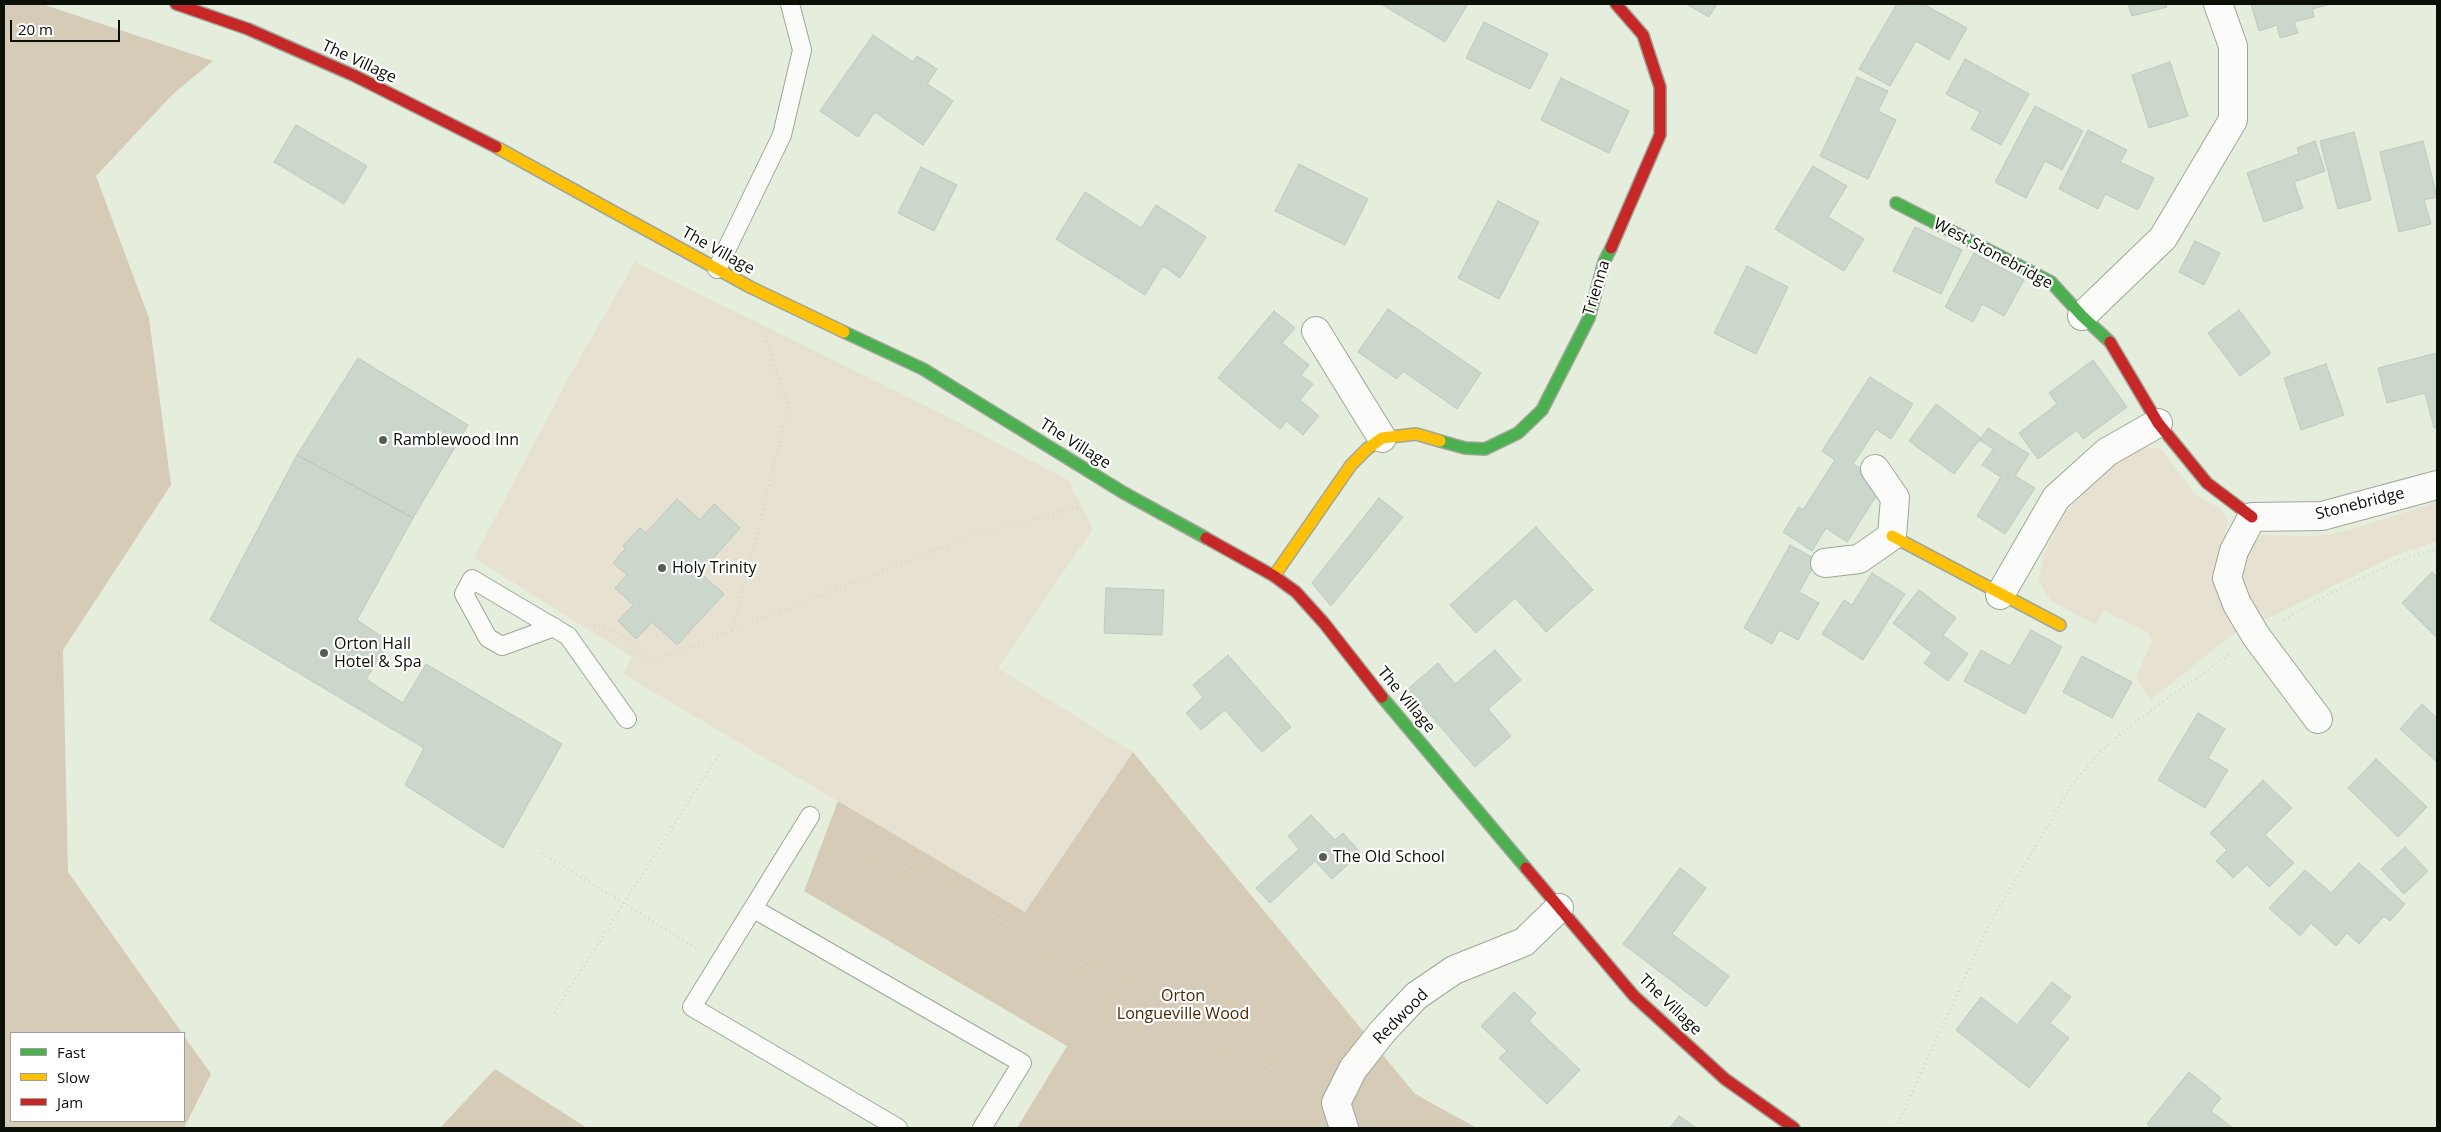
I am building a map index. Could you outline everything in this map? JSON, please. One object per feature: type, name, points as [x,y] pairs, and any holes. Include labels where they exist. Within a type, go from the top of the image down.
[{"type":"street","name":"The Village","points":[[176,4],[248,29],[354,76],[499,149],[750,287],[923,369],[1124,493],[1274,576],[1296,592],[1324,623],[1358,667],[1634,996],[1725,1079],[1794,1128]]},
{"type":"street","name":"Trienna","points":[[1382,438],[1416,434],[1465,448],[1485,449],[1518,433],[1542,410],[1589,318],[1604,262],[1629,210],[1660,134],[1660,87],[1643,36],[1616,4]]},
{"type":"street","points":[[2082,316],[2163,238],[2233,120],[2233,46],[2218,4]]},
{"type":"street","name":"West Stonebridge","points":[[1896,203],[2051,282],[2082,316],[2108,337],[2158,423],[2207,483],[2252,517]]},
{"type":"street","points":[[1274,576],[1351,465],[1367,449],[1382,438],[1316,331]]},
{"type":"street","points":[[2000,594],[2056,498],[2107,452],[2158,423]]},
{"type":"street","points":[[1875,469],[1895,498],[1892,536]]},
{"type":"street","name":"Stonebridge","points":[[2252,517],[2322,516],[2437,484]]},
{"type":"street","points":[[2252,517],[2234,551],[2227,578],[2237,604],[2256,636],[2318,719]]},
{"type":"street","points":[[1892,536],[2060,625]]},
{"type":"street","points":[[1825,563],[1859,559],[1892,536]]},
{"type":"street","name":"Redwood","points":[[1340,1116],[1353,1069],[1383,1031],[1416,996],[1454,970],[1524,942],[1559,908]]},
{"type":"lane","points":[[717,269],[782,135],[802,50],[790,4]]},
{"type":"lane","points":[[561,632],[502,646],[488,638],[464,594],[472,579],[561,632],[627,719]]},
{"type":"lane","points":[[810,816],[692,1007],[898,1128]]},
{"type":"lane","points":[[754,909],[1022,1063],[982,1128]]},
{"type":"path","points":[[733,630],[788,408],[750,287]]},
{"type":"path","points":[[561,632],[599,626],[618,634],[652,662],[970,537],[1124,493]]},
{"type":"path","points":[[2278,624],[2331,593],[2392,564],[2437,549]]},
{"type":"path","points":[[1896,1128],[1989,924],[2074,782],[2100,752],[2133,723],[2235,650]]},
{"type":"path","points":[[554,1013],[719,754]]},
{"type":"path","points":[[810,816],[1340,1116]]},
{"type":"path","points":[[542,853],[720,962]]},
{"type":"shaded area","points":[[635,262],[950,418],[1068,480],[1093,529],[998,668],[1133,752],[1025,912],[623,674],[632,657],[474,558],[569,377]]},
{"type":"shaded area","points":[[2140,446],[2161,449],[2195,494],[2220,509],[2228,521],[2223,556],[2239,629],[2151,700],[2136,678],[2152,641],[2148,632],[2104,611],[2096,624],[2051,601],[2039,582],[2043,556],[2065,513],[2100,474]]},
{"type":"shaded area","points":[[2437,502],[2437,541],[2394,556],[2260,622],[2239,579],[2245,554],[2262,535],[2319,536],[2353,529]]},
{"type":"green space","points":[[4,4],[42,4],[213,61],[173,94],[96,176],[149,318],[171,485],[63,650],[68,872],[181,1032],[10,1032],[10,1122],[185,1122],[185,1037],[211,1074],[184,1128],[4,1128]]},
{"type":"green space","name":"Orton Longueville Wood","points":[[1133,752],[1415,1094],[1477,1128],[1017,1128],[1067,1046],[804,891],[838,801],[1025,912]]},
{"type":"green space","points":[[495,1069],[587,1128],[440,1128]]},
{"type":"building","points":[[1381,4],[1468,4],[1445,42]]},
{"type":"building","points":[[1686,4],[1717,4],[1709,17]]},
{"type":"building","points":[[1897,4],[1923,4],[1967,28],[1949,60],[1916,41],[1890,86],[1859,69]]},
{"type":"building","points":[[2128,4],[2166,4],[2167,7],[2132,16]]},
{"type":"building","points":[[2251,4],[2331,4],[2312,9],[2314,17],[2294,22],[2298,33],[2280,38],[2277,25],[2259,31]]},
{"type":"building","points":[[1484,22],[1548,54],[1530,89],[1466,58]]},
{"type":"building","points":[[873,35],[913,62],[917,56],[937,69],[927,84],[953,101],[923,145],[875,112],[858,137],[820,111]]},
{"type":"building","points":[[1965,59],[2029,94],[2001,145],[1971,129],[1980,112],[1946,94]]},
{"type":"building","points":[[2170,62],[2188,116],[2149,128],[2132,75]]},
{"type":"building","points":[[1857,77],[1888,91],[1878,111],[1896,120],[1868,179],[1820,156]]},
{"type":"building","points":[[1561,78],[1629,111],[1609,153],[1541,120]]},
{"type":"building","points":[[2035,106],[2083,131],[2062,170],[2045,161],[2026,198],[1995,182]]},
{"type":"building","points":[[296,125],[367,166],[344,204],[274,162]]},
{"type":"building","points":[[2088,130],[2127,150],[2120,162],[2154,178],[2138,210],[2105,194],[2098,209],[2059,189]]},
{"type":"building","points":[[2354,132],[2371,200],[2338,209],[2320,141]]},
{"type":"building","points":[[2315,141],[2325,171],[2294,182],[2303,208],[2264,222],[2247,173],[2299,154],[2297,148]]},
{"type":"building","points":[[2423,141],[2437,197],[2424,200],[2431,224],[2399,232],[2380,152]]},
{"type":"building","points":[[1299,164],[1368,199],[1345,245],[1275,211]]},
{"type":"building","points":[[1813,166],[1847,186],[1828,217],[1864,239],[1844,271],[1775,229]]},
{"type":"building","points":[[921,167],[957,185],[934,231],[898,213]]},
{"type":"building","points":[[1085,192],[1141,228],[1156,205],[1206,237],[1180,278],[1163,266],[1145,295],[1056,239]]},
{"type":"building","points":[[1498,201],[1539,222],[1499,299],[1458,278]]},
{"type":"building","points":[[1915,227],[1962,250],[1941,294],[1893,271]]},
{"type":"building","points":[[2195,241],[2220,253],[2204,285],[2179,272]]},
{"type":"building","points":[[1974,253],[2024,280],[2004,316],[1982,304],[1973,322],[1945,307]]},
{"type":"building","points":[[1747,266],[1788,287],[1756,354],[1714,333]]},
{"type":"building","points":[[1388,309],[1481,373],[1457,409],[1403,371],[1397,379],[1358,352]]},
{"type":"building","points":[[2239,310],[2271,353],[2240,376],[2208,333]]},
{"type":"building","points":[[1274,311],[1295,328],[1282,343],[1309,365],[1301,375],[1313,384],[1300,400],[1319,416],[1303,435],[1287,421],[1280,429],[1218,378]]},
{"type":"building","points":[[2437,353],[2437,427],[2434,428],[2425,393],[2387,403],[2378,368]]},
{"type":"building","name":"Ramblewood Inn","points":[[358,358],[468,425],[413,518],[297,455]]},
{"type":"building","points":[[2093,360],[2127,407],[2083,439],[2077,430],[2038,459],[2019,433],[2057,404],[2049,393]]},
{"type":"building","points":[[2326,364],[2344,415],[2301,430],[2284,378]]},
{"type":"building","points":[[1870,377],[1913,404],[1891,439],[1876,429],[1853,464],[1884,484],[1847,542],[1826,528],[1812,551],[1783,532],[1799,507],[1803,510],[1835,460],[1822,451]]},
{"type":"building","points":[[1936,404],[1981,438],[1954,474],[1909,441]]},
{"type":"building","points":[[1988,428],[2029,454],[2015,476],[2035,488],[2005,534],[1977,516],[2001,477],[1982,465],[1993,449],[1980,440]]},
{"type":"building","name":"Orton Hall Hotel & Spa","points":[[297,455],[413,518],[357,620],[390,642],[366,679],[403,703],[426,664],[562,744],[503,848],[405,785],[424,748],[210,620]]},
{"type":"building","points":[[1379,498],[1403,517],[1331,606],[1312,583]]},
{"type":"building","name":"Holy Trinity","points":[[677,499],[700,520],[714,504],[740,528],[700,573],[724,594],[677,645],[652,622],[636,639],[618,621],[633,605],[615,588],[627,575],[613,563],[626,548],[623,546],[640,528],[646,533]]},
{"type":"building","points":[[1536,527],[1593,590],[1546,632],[1515,598],[1476,633],[1450,605]]},
{"type":"building","points":[[1790,545],[1817,560],[1799,592],[1819,603],[1798,640],[1779,630],[1772,644],[1744,628]]},
{"type":"building","points":[[2432,572],[2437,577],[2437,638],[2402,603]]},
{"type":"building","points":[[1872,573],[1905,594],[1863,660],[1822,634],[1844,600],[1852,605]]},
{"type":"building","points":[[1106,588],[1164,590],[1162,635],[1104,633]]},
{"type":"building","points":[[1919,590],[1956,618],[1943,635],[1968,654],[1948,681],[1924,663],[1932,653],[1893,623]]},
{"type":"building","points":[[2031,630],[2062,647],[2025,714],[1964,681],[1981,650],[2010,666]]},
{"type":"building","points":[[1495,650],[1521,680],[1488,709],[1511,736],[1475,767],[1408,689],[1438,663],[1455,684]]},
{"type":"building","points":[[1228,655],[1291,727],[1262,752],[1225,710],[1201,730],[1186,713],[1203,697],[1193,685]]},
{"type":"building","points":[[2082,656],[2132,682],[2112,718],[2063,692]]},
{"type":"building","points":[[2422,704],[2437,718],[2437,762],[2400,729]]},
{"type":"building","points":[[2198,713],[2225,729],[2208,758],[2228,770],[2205,808],[2158,780]]},
{"type":"building","points":[[2376,759],[2427,807],[2398,837],[2348,788]]},
{"type":"building","points":[[2263,780],[2292,808],[2265,835],[2294,863],[2269,887],[2247,865],[2233,878],[2216,861],[2227,850],[2210,833]]},
{"type":"building","name":"The Old School","points":[[1311,815],[1335,840],[1343,833],[1361,853],[1332,879],[1315,861],[1270,903],[1256,888],[1299,849],[1288,836]]},
{"type":"building","points":[[2405,847],[2428,871],[2404,894],[2381,869]]},
{"type":"building","points":[[2359,863],[2405,904],[2390,921],[2384,916],[2359,944],[2347,933],[2336,946],[2311,923],[2300,936],[2269,908],[2305,870],[2331,893]]},
{"type":"building","points":[[1680,868],[1706,888],[1672,934],[1729,976],[1706,1007],[1623,944]]},
{"type":"building","points":[[2052,982],[2071,997],[2050,1023],[2069,1038],[2029,1088],[1956,1030],[1981,997],[2017,1025]]},
{"type":"building","points":[[1514,992],[1536,1013],[1529,1021],[1580,1070],[1547,1104],[1499,1058],[1507,1051],[1481,1026]]},
{"type":"building","points":[[2189,1072],[2221,1098],[2211,1111],[2233,1128],[2152,1128],[2147,1124]]},
{"type":"building","points":[[1679,1116],[1697,1128],[1670,1128]]},
{"type":"traffic: fast","points":[[1896,203],[2051,282],[2082,316],[2110,342]]},
{"type":"traffic: fast","points":[[1440,441],[1465,448],[1485,449],[1518,433],[1542,410],[1589,318],[1604,262],[1611,248]]},
{"type":"traffic: fast","points":[[844,332],[923,369],[1124,493],[1206,538]]},
{"type":"traffic: fast","points":[[1382,697],[1526,868]]},
{"type":"traffic: slow","points":[[496,147],[750,287],[844,332]]},
{"type":"traffic: slow","points":[[1274,576],[1351,465],[1367,449],[1382,438],[1416,434],[1440,441]]},
{"type":"traffic: slow","points":[[1892,536],[2060,625]]},
{"type":"traffic: jam","points":[[176,4],[248,29],[355,76],[496,147]]},
{"type":"traffic: jam","points":[[1611,248],[1660,135],[1660,87],[1643,35],[1616,4]]},
{"type":"traffic: jam","points":[[2110,342],[2158,423],[2207,483],[2252,517]]},
{"type":"traffic: jam","points":[[1206,538],[1274,576],[1296,592],[1324,623],[1382,697]]},
{"type":"traffic: jam","points":[[1526,868],[1634,996],[1725,1079],[1794,1128]]},
{"type":"place","name":"Ramblewood Inn","points":[[383,440]]},
{"type":"place","name":"Holy Trinity","points":[[662,568]]},
{"type":"place","name":"Orton Hall Hotel & Spa","points":[[324,653]]},
{"type":"place","name":"The Old School","points":[[1323,857]]}]
